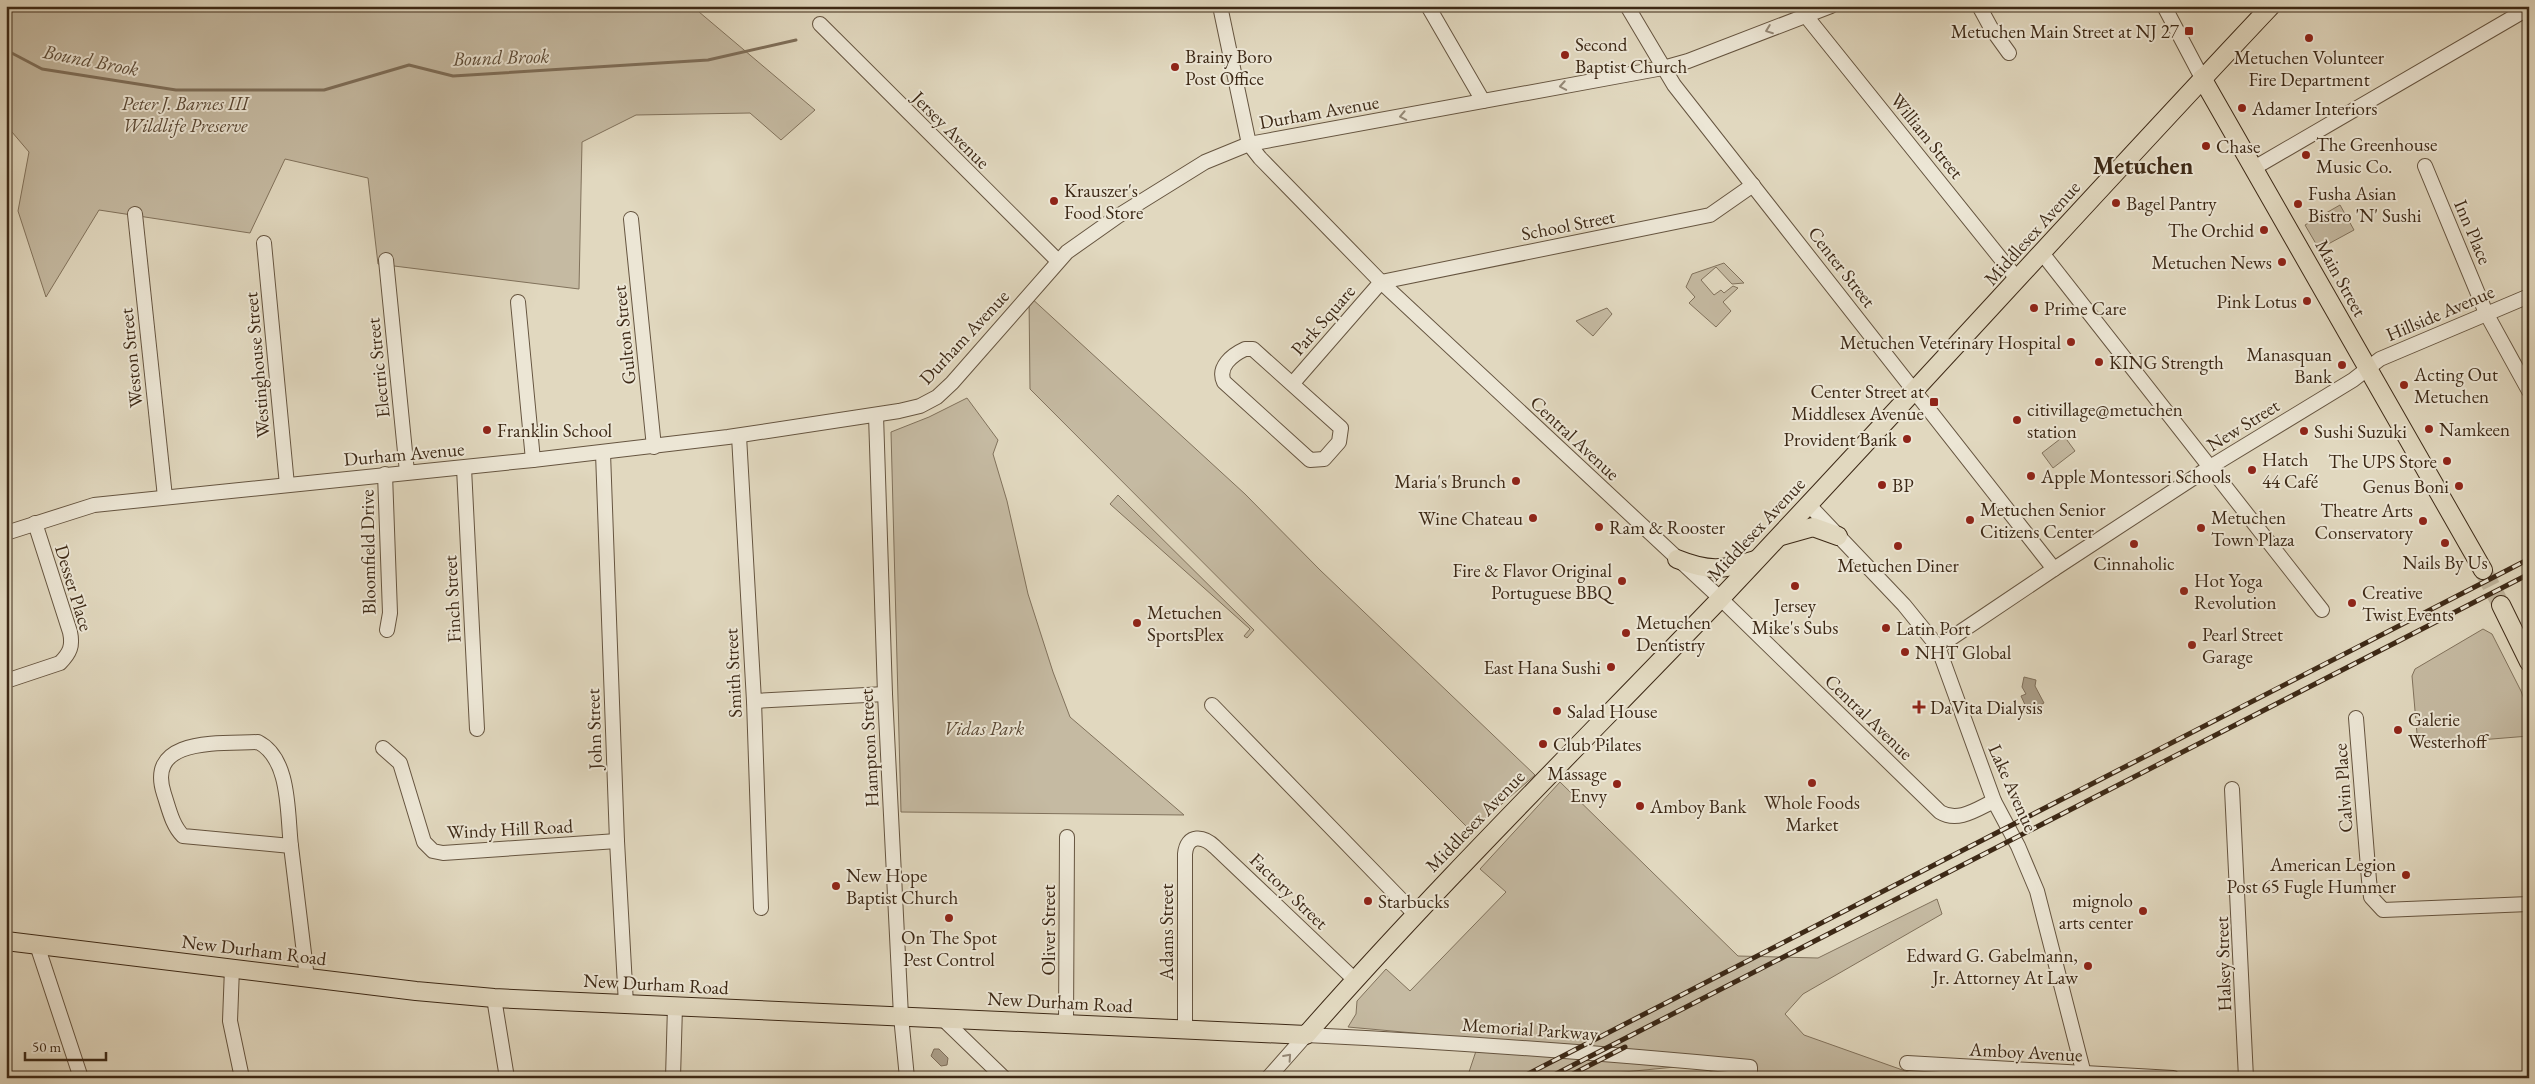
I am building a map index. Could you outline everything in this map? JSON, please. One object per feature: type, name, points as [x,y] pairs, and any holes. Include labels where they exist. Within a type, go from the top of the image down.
[{"type":"main road","name":"Middlesex Avenue","points":[[1306,1035],[1415,914],[1720,598],[1914,392],[2202,78],[2271,6]]},
{"type":"main road","name":"Main Street","points":[[2202,78],[2483,570]]},
{"type":"main road","points":[[1778,537],[1813,527],[1838,536]]},
{"type":"main road","points":[[1677,559],[1695,566],[1715,569],[1756,560]]},
{"type":"main road","points":[[2502,605],[2529,662]]},
{"type":"main road","name":"New Durham Road","points":[[6,941],[307,978],[494,998],[1306,1035]]},
{"type":"street","name":"Central Avenue","points":[[1220,6],[1249,144],[1260,158],[1381,282],[1720,598],[1940,812],[1949,816],[1959,816],[1994,801]]},
{"type":"street","points":[[1428,6],[1483,101]]},
{"type":"street","name":"Center Street","points":[[1627,6],[1674,85],[2054,568]]},
{"type":"street","name":"Durham Avenue","points":[[6,533],[94,504],[385,474],[464,468],[654,447],[876,415],[920,406],[937,397],[983,350],[1058,261],[1076,245],[1204,162],[1249,144],[1663,68],[1688,61],[1831,6]]},
{"type":"street","points":[[1980,6],[1991,28],[2009,53]]},
{"type":"street","name":"Main Street","points":[[2164,6],[2202,78]]},
{"type":"street","points":[[2254,168],[2528,7]]},
{"type":"street","name":"William Street","points":[[1806,16],[2018,280]]},
{"type":"street","name":"Jersey Avenue","points":[[820,24],[1058,261]]},
{"type":"street","name":"Inn Place","points":[[2425,166],[2486,313],[2529,391]]},
{"type":"street","name":"School Street","points":[[1381,282],[1710,216],[1753,185]]},
{"type":"street","name":"Weston Street","points":[[135,214],[165,497]]},
{"type":"street","name":"Gulton Street","points":[[631,219],[654,447]]},
{"type":"street","name":"Westinghouse Street","points":[[264,243],[287,485]]},
{"type":"street","points":[[2042,253],[2322,610]]},
{"type":"street","name":"Electric Street","points":[[386,260],[407,472]]},
{"type":"street","name":"Park Square","points":[[1293,383],[1381,282]]},
{"type":"street","name":"Hillside Avenue","points":[[2368,368],[2380,358],[2529,296]]},
{"type":"street","points":[[518,302],[533,460]]},
{"type":"street","points":[[1245,349],[1254,349],[1293,383],[1340,428],[1339,442],[1324,459],[1310,460],[1224,382],[1221,375],[1222,368],[1238,352],[1245,349]]},
{"type":"street","name":"New Street","points":[[1938,648],[2054,568],[2210,467],[2353,380],[2368,368]]},
{"type":"street","name":"Hampton Street","points":[[876,415],[886,694],[901,1016],[907,1078]]},
{"type":"street","name":"Smith Street","points":[[739,436],[754,701],[761,908]]},
{"type":"street","name":"John Street","points":[[602,453],[617,841],[626,1004]]},
{"type":"street","name":"Finch Street","points":[[464,468],[477,729]]},
{"type":"street","name":"Bloomfield Drive","points":[[385,474],[390,613],[387,630]]},
{"type":"street","name":"Lake Avenue","points":[[1808,504],[1904,605],[1938,648],[1994,801],[2018,846],[2037,891],[2085,1076]]},
{"type":"street","name":"Desser Place","points":[[6,681],[60,663],[67,657],[72,646],[70,632],[35,523]]},
{"type":"street","points":[[754,701],[886,694]]},
{"type":"street","points":[[1212,705],[1415,914]]},
{"type":"street","name":"Calvin Place","points":[[2356,718],[2370,893],[2374,903],[2383,910],[2529,904]]},
{"type":"street","points":[[291,846],[183,836],[176,828],[159,780],[161,770],[167,758],[189,747],[258,742],[263,745],[278,765],[284,786],[307,978]]},
{"type":"street","name":"Windy Hill Road","points":[[383,748],[400,763],[424,842],[433,851],[443,854],[617,841]]},
{"type":"street","name":"Halsey Street","points":[[2232,789],[2246,1078]]},
{"type":"street","name":"Oliver Street","points":[[1066,1024],[1067,837]]},
{"type":"street","name":"Factory Street","points":[[1194,838],[1201,838],[1215,846],[1355,980]]},
{"type":"street","name":"Adams Street","points":[[1185,1029],[1185,854],[1187,845],[1194,838]]},
{"type":"street","points":[[37,945],[82,1078]]},
{"type":"street","points":[[232,968],[230,1020],[242,1078]]},
{"type":"street","points":[[494,998],[507,1078]]},
{"type":"street","points":[[673,1078],[675,1006]]},
{"type":"street","points":[[942,1018],[1004,1078]]},
{"type":"street","name":"Memorial Parkway","points":[[1306,1035],[1479,1043],[1750,1073]]},
{"type":"street","name":"Middlesex Avenue","points":[[1268,1078],[1306,1035]]},
{"type":"street","name":"Amboy Avenue","points":[[1907,1063],[2085,1076],[2173,1078]]},
{"type":"green space","name":"Peter J. Barnes III Wildlife Preserve","points":[[6,6],[692,6],[815,110],[781,140],[750,113],[636,115],[582,142],[579,289],[378,264],[368,178],[285,159],[250,233],[99,210],[46,297],[18,211],[29,152],[6,125]]},
{"type":"green space","points":[[2340,205],[2354,230],[2319,249],[2305,225]]},
{"type":"green space","points":[[1724,263],[1744,283],[1732,284],[1716,267],[1701,280],[1714,295],[1721,290],[1724,293],[1733,286],[1738,288],[1723,302],[1731,311],[1716,327],[1689,303],[1695,297],[1686,287],[1692,274]]},
{"type":"green space","points":[[1029,296],[1245,494],[1320,570],[1535,775],[1471,831],[1030,389]]},
{"type":"green space","points":[[1607,308],[1612,314],[1593,336],[1576,321]]},
{"type":"green space","name":"Vidas Park","points":[[967,398],[998,440],[993,454],[1007,501],[1028,594],[1053,672],[1070,717],[1184,815],[901,812],[891,432],[929,417]]},
{"type":"green space","points":[[2064,436],[2075,451],[2053,468],[2042,453]]},
{"type":"green space","points":[[1118,495],[1254,630],[1247,638],[1244,636],[1250,629],[1110,504]]},
{"type":"green space","points":[[2483,629],[2492,634],[2521,691],[2525,702],[2529,736],[2418,745],[2412,676],[2415,669]]},
{"type":"green space","points":[[1560,782],[1738,956],[1818,958],[1937,899],[1942,914],[1803,994],[1785,1014],[1804,1035],[1925,1078],[1727,1078],[1695,1065],[1614,1073],[1613,1078],[1467,1078],[1480,1039],[1348,1027],[1356,1014],[1357,1001],[1386,969],[1410,991],[1506,892],[1480,869]]},
{"type":"shaded area","points":[[2024,677],[2036,680],[2035,686],[2044,703],[2034,708],[2031,704],[2026,707],[2021,696],[2026,694],[2022,687]]},
{"type":"shaded area","points":[[934,1049],[939,1049],[948,1058],[947,1065],[941,1066],[931,1056]]},
{"type":"waterway","name":"Bound Brook","points":[[6,50],[42,69],[176,90],[324,90],[409,65],[453,76],[708,60],[796,40]]},
{"type":"tunnel","points":[[2483,570],[2501,605]]},
{"type":"railway","points":[[1520,1078],[2529,559]]},
{"type":"railway","points":[[1548,1078],[2529,574]]},
{"type":"railway","points":[[1565,1078],[1625,1047]]},
{"type":"place","name":"Metuchen Main Street at NJ 27","points":[[2189,31]]},
{"type":"place","name":"Metuchen Volunteer Fire Department","points":[[2309,38]]},
{"type":"place","name":"Second Baptist Church","points":[[1565,55]]},
{"type":"place","name":"Brainy Boro Post Office","points":[[1175,67]]},
{"type":"place","name":"Adamer Interiors","points":[[2242,108]]},
{"type":"place","name":"Chase","points":[[2206,146]]},
{"type":"place","name":"The Greenhouse Music Co.","points":[[2306,155]]},
{"type":"place","name":"Krauszer's Food Store","points":[[1054,201]]},
{"type":"place","name":"Bagel Pantry","points":[[2116,203]]},
{"type":"place","name":"Fusha Asian Bistro 'N' Sushi","points":[[2298,204]]},
{"type":"place","name":"The Orchid","points":[[2264,230]]},
{"type":"place","name":"Metuchen News","points":[[2282,262]]},
{"type":"place","name":"Pink Lotus","points":[[2307,301]]},
{"type":"place","name":"Prime Care","points":[[2034,308]]},
{"type":"place","name":"Metuchen Veterinary Hospital","points":[[2071,342]]},
{"type":"place","name":"KING Strength","points":[[2099,362]]},
{"type":"place","name":"Manasquan Bank","points":[[2342,365]]},
{"type":"place","name":"Acting Out Metuchen","points":[[2404,385]]},
{"type":"place","name":"Center Street at Middlesex Avenue","points":[[1934,402]]},
{"type":"place","name":"citivillage@metuchen station","points":[[2017,420]]},
{"type":"place","name":"Namkeen","points":[[2429,429]]},
{"type":"place","name":"Franklin School","points":[[487,430]]},
{"type":"place","name":"Sushi Suzuki","points":[[2304,431]]},
{"type":"place","name":"Provident Bank","points":[[1907,439]]},
{"type":"place","name":"The UPS Store","points":[[2447,461]]},
{"type":"place","name":"Hatch 44 Café","points":[[2252,470]]},
{"type":"place","name":"Apple Montessori Schools","points":[[2031,476]]},
{"type":"place","name":"Maria's Brunch","points":[[1516,481]]},
{"type":"place","name":"BP","points":[[1882,485]]},
{"type":"place","name":"Genus Boni","points":[[2459,486]]},
{"type":"place","name":"Wine Chateau","points":[[1533,518]]},
{"type":"place","name":"Metuchen Senior Citizens Center","points":[[1970,520]]},
{"type":"place","name":"Theatre Arts Conservatory","points":[[2423,521]]},
{"type":"place","name":"Ram & Rooster","points":[[1599,527]]},
{"type":"place","name":"Metuchen Town Plaza","points":[[2201,528]]},
{"type":"place","name":"Nails By Us","points":[[2445,543]]},
{"type":"place","name":"Cinnaholic","points":[[2134,544]]},
{"type":"place","name":"Metuchen Diner","points":[[1898,546]]},
{"type":"place","name":"Fire & Flavor Original Portuguese BBQ","points":[[1622,581]]},
{"type":"place","name":"Jersey Mike's Subs","points":[[1795,586]]},
{"type":"place","name":"Hot Yoga Revolution","points":[[2184,591]]},
{"type":"place","name":"Creative Twist Events","points":[[2352,603]]},
{"type":"place","name":"Metuchen SportsPlex","points":[[1137,623]]},
{"type":"place","name":"Latin Port","points":[[1886,628]]},
{"type":"place","name":"Metuchen Dentistry","points":[[1626,633]]},
{"type":"place","name":"Pearl Street Garage","points":[[2192,645]]},
{"type":"place","name":"NHT Global","points":[[1905,652]]},
{"type":"place","name":"East Hana Sushi","points":[[1611,667]]},
{"type":"place","name":"DaVita Dialysis","points":[[1919,707]]},
{"type":"place","name":"Salad House","points":[[1557,711]]},
{"type":"place","name":"Galerie Westerhoff","points":[[2398,730]]},
{"type":"place","name":"Club Pilates","points":[[1543,744]]},
{"type":"place","name":"Whole Foods Market","points":[[1812,783]]},
{"type":"place","name":"Massage Envy","points":[[1617,784]]},
{"type":"place","name":"Amboy Bank","points":[[1640,806]]},
{"type":"place","name":"American Legion Post 65 Fugle Hummer","points":[[2406,875]]},
{"type":"place","name":"New Hope Baptist Church","points":[[836,886]]},
{"type":"place","name":"Starbucks","points":[[1368,901]]},
{"type":"place","name":"mignolo arts center","points":[[2143,911]]},
{"type":"place","name":"On The Spot Pest Control","points":[[949,918]]},
{"type":"place","name":"Edward G. Gabelmann, Jr. Attorney At Law","points":[[2088,966]]},
{"type":"district","name":"Metuchen","points":[[2143,165]]}]
